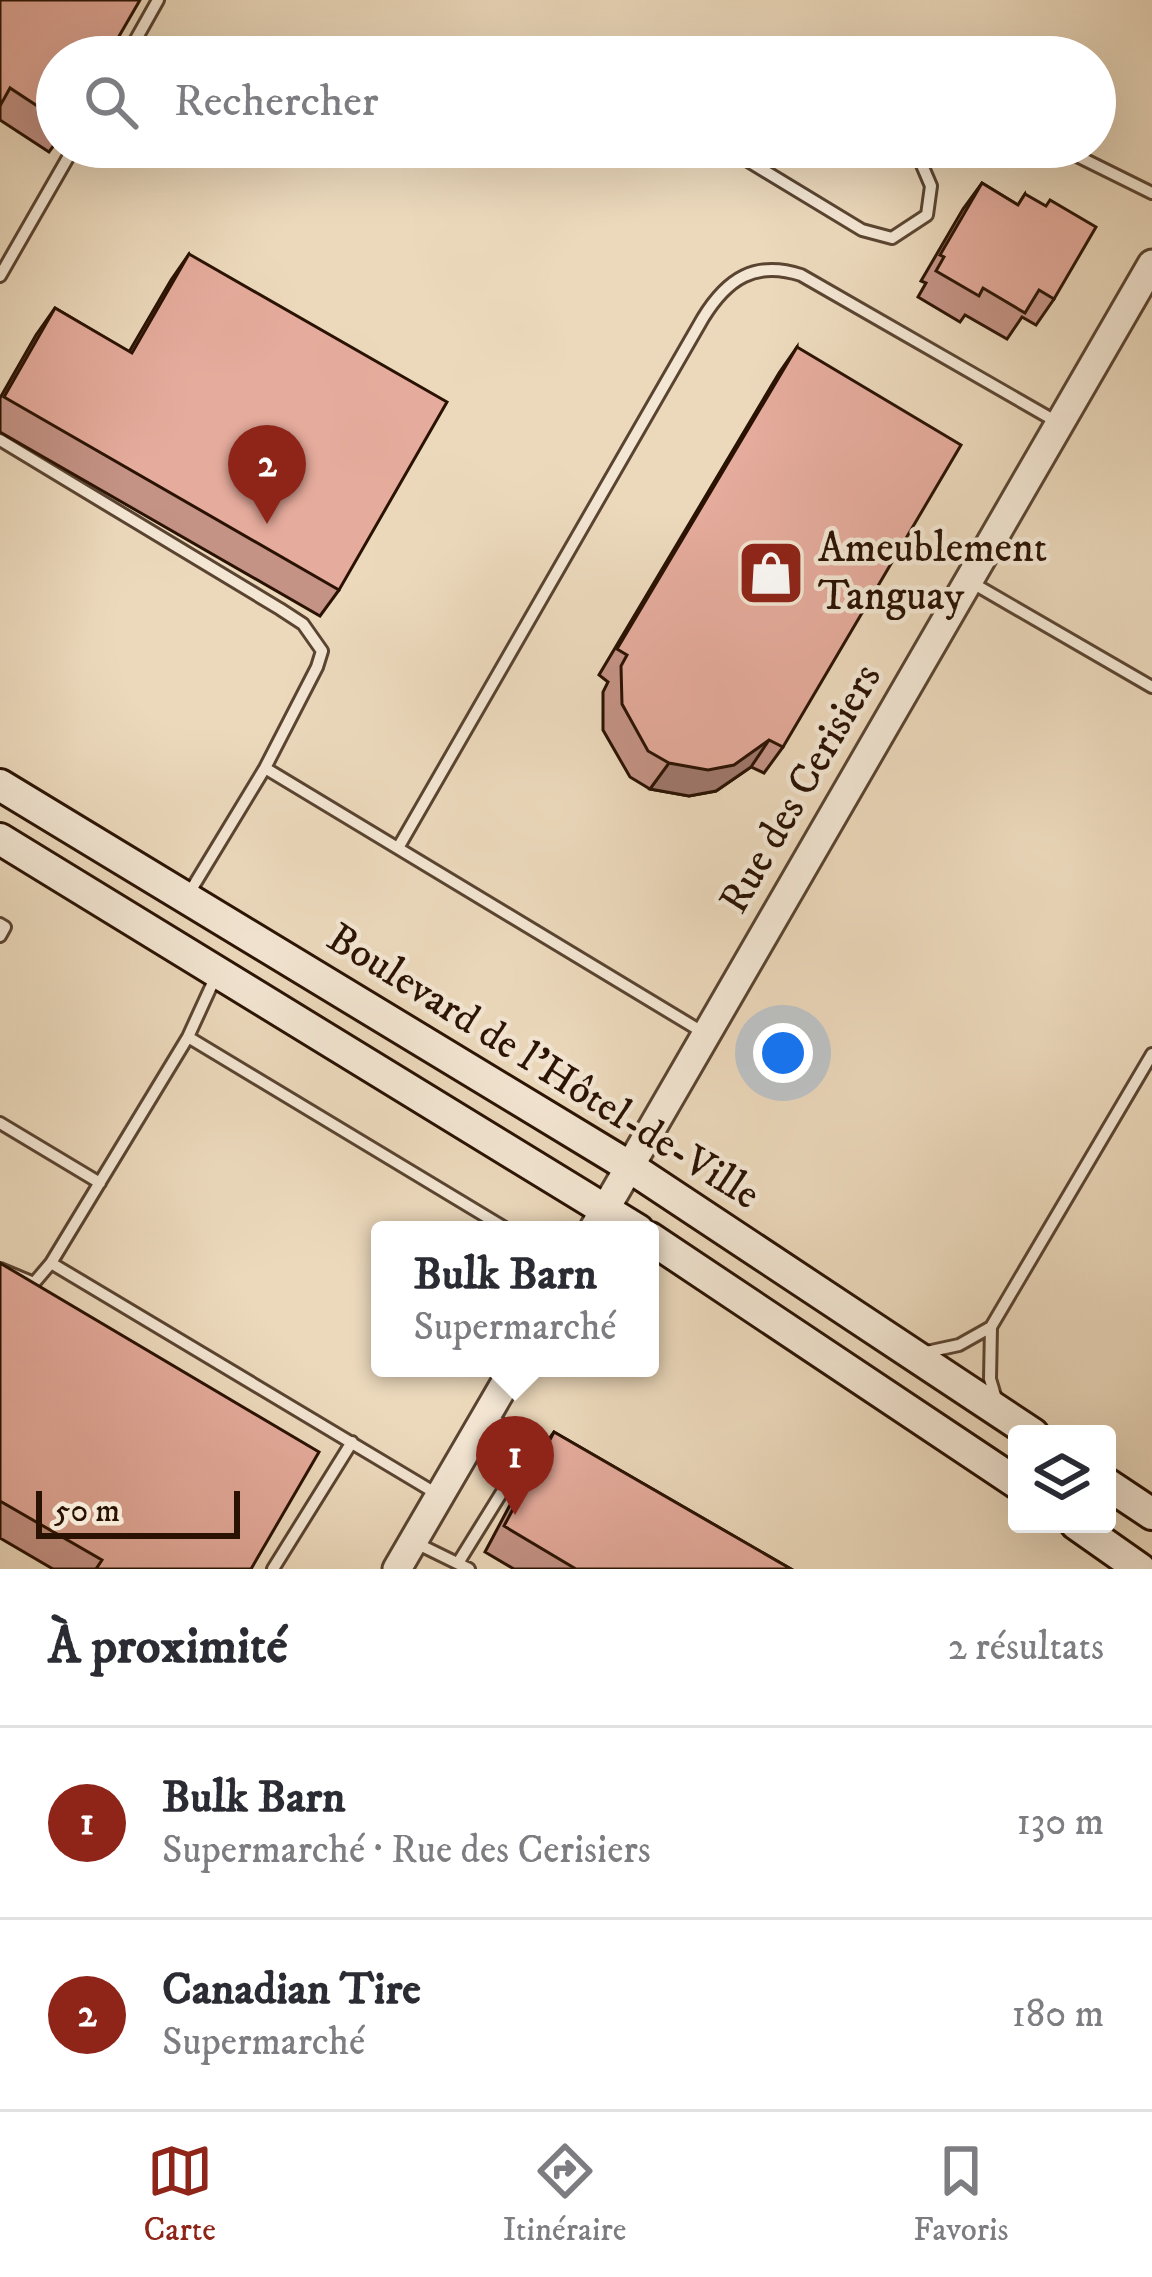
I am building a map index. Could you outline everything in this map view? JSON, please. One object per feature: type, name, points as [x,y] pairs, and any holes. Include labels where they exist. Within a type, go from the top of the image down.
[{"type":"main road","name":"Boulevard de l'Hôtel-de-Ville","points":[[0,785],[630,1167],[1020,1425]]},
{"type":"main road","name":"Boulevard de l'Hôtel-de-Ville","points":[[0,839],[219,971],[600,1219]]},
{"type":"main road","name":"Boulevard de l'Hôtel-de-Ville","points":[[659,1244],[1008,1477]]},
{"type":"main road","points":[[1116,1490],[1152,1514]]},
{"type":"main road","points":[[1089,1533],[1139,1568]]},
{"type":"street","name":"Rue des Cerisiers","points":[[600,1219],[1152,264]]},
{"type":"street","points":[[398,1569],[509,1377]]},
{"type":"lane","points":[[137,36],[158,0]]},
{"type":"lane","points":[[0,276],[62,168]]},
{"type":"lane","points":[[761,168],[883,238],[903,235],[927,215],[931,186],[923,168]]},
{"type":"lane","points":[[1101,168],[1152,193]]},
{"type":"lane","points":[[398,848],[703,318],[734,279],[759,269],[801,275],[1060,424]]},
{"type":"lane","points":[[0,440],[280,609],[316,638],[322,651],[265,768],[188,895]]},
{"type":"lane","points":[[969,581],[1152,686]]},
{"type":"lane","points":[[265,768],[707,1035]]},
{"type":"lane","points":[[0,924],[5,927],[0,936]]},
{"type":"lane","points":[[0,1269],[34,1283],[51,1263],[188,1037],[219,971]]},
{"type":"lane","points":[[188,1037],[494,1221]]},
{"type":"lane","points":[[1000,1412],[990,1379],[991,1328],[1152,1054]]},
{"type":"lane","points":[[0,1124],[100,1183]]},
{"type":"lane","points":[[51,1263],[440,1496]]},
{"type":"lane","points":[[914,1354],[959,1345],[991,1328]]},
{"type":"lane","points":[[486,1415],[565,1460]]},
{"type":"lane","points":[[273,1569],[352,1442]]},
{"type":"lane","points":[[413,1541],[464,1566],[533,1442]]},
{"type":"building","points":[[0,0],[140,0],[119,36],[36,36],[36,105],[10,88],[0,106]]},
{"type":"building","points":[[982,183],[1018,205],[1025,194],[1046,206],[1050,200],[1096,227],[1054,299],[1039,290],[1025,313],[983,288],[979,296],[936,271],[944,257],[940,255]]},
{"type":"building","points":[[189,254],[447,402],[339,590],[4,397],[55,308],[132,353]]},
{"type":"building","name":"Ameublement Tanguay","points":[[797,347],[961,445],[783,747],[769,740],[734,765],[708,770],[669,763],[648,751],[622,704],[621,666],[627,655],[617,649]]},
{"type":"building","points":[[0,1263],[319,1452],[251,1569],[96,1569],[102,1560],[0,1501]]},
{"type":"building","points":[[554,1432],[791,1569],[576,1569],[504,1526]]},
{"type":"place","name":"Canadian Tire","points":[[267,524]]},
{"type":"place","name":"Ameublement Tanguay","points":[[771,573]]},
{"type":"place","name":"Bulk Barn","points":[[515,1515]]}]
